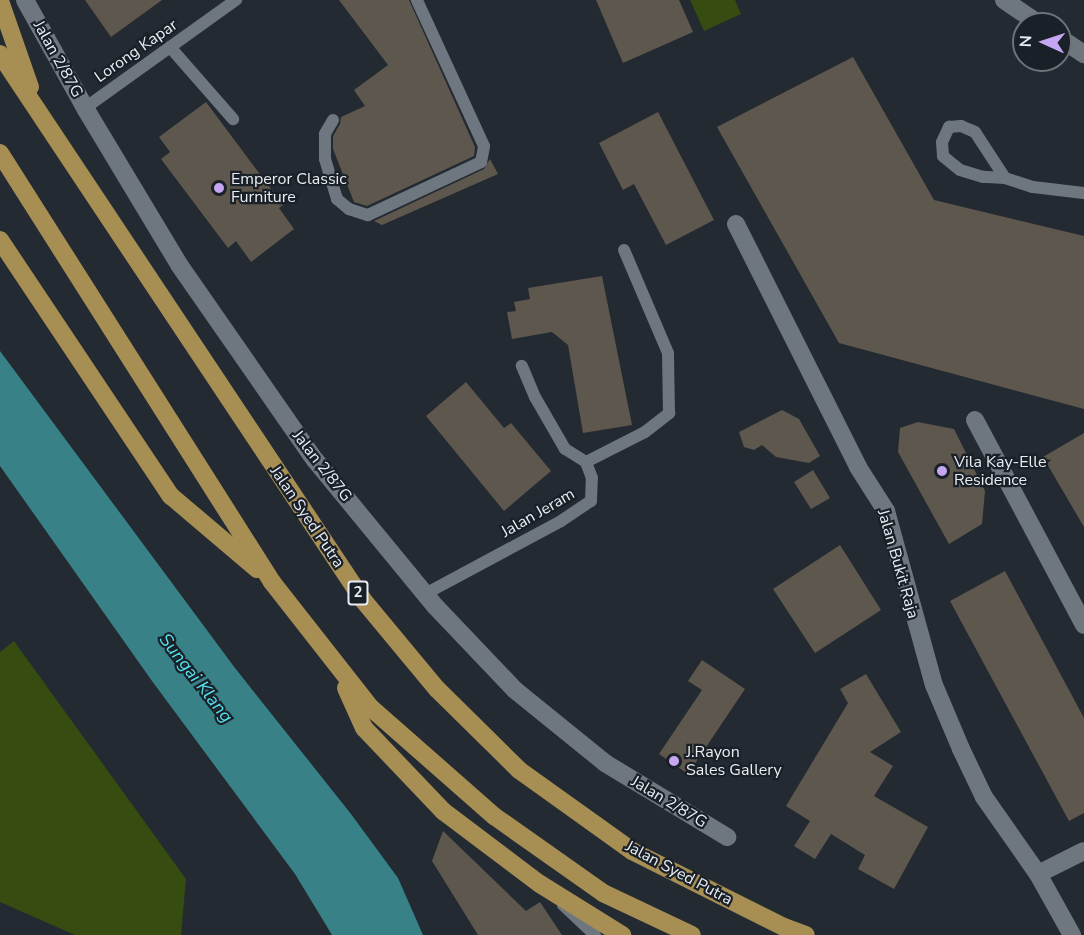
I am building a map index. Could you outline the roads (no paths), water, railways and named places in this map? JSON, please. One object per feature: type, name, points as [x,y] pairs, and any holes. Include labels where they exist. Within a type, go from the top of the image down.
[{"type":"main road","points":[[0,1],[40,117]]},
{"type":"main road","name":"Jalan Syed Putra","points":[[0,54],[363,600],[437,688],[519,770],[632,850],[784,927],[806,935]]},
{"type":"main road","points":[[0,153],[272,582],[370,707],[494,816],[603,893],[692,935]]},
{"type":"main road","points":[[0,240],[171,496],[272,582]]},
{"type":"main road","points":[[331,657],[364,728],[443,811],[540,884],[622,935]]},
{"type":"street","name":"Jalan 2/87G","points":[[25,0],[85,108],[180,266],[308,450],[425,594],[515,690],[605,763],[727,837]]},
{"type":"street","points":[[1004,0],[1022,12]]},
{"type":"street","name":"Jalan Bukit Raja","points":[[736,224],[858,467],[886,511],[934,685],[961,749],[984,797],[1038,874],[1072,935]]},
{"type":"street","points":[[975,420],[1084,626]]},
{"type":"street","points":[[1038,874],[1084,851]]},
{"type":"lane","name":"Lorong Kapar","points":[[85,108],[236,0]]},
{"type":"lane","points":[[333,120],[325,134],[325,159],[337,199],[349,210],[368,215],[481,162],[484,146],[417,0]]},
{"type":"lane","points":[[170,47],[233,120]]},
{"type":"lane","points":[[1005,178],[975,132],[961,126],[949,127],[942,142],[943,156],[960,170],[983,177],[1005,178],[1033,187],[1084,193]]},
{"type":"lane","points":[[522,366],[535,397],[565,449],[586,462],[645,432],[669,413],[668,352],[624,250]]},
{"type":"lane","name":"Jalan Jeram","points":[[425,594],[561,521],[591,501],[592,478],[586,462]]},
{"type":"lane","points":[[540,884],[595,935]]},
{"type":"water","name":"Sungai Klang","points":[[0,351],[235,668],[351,814],[398,878],[423,935],[332,935],[295,874],[152,681],[0,466]]},
{"type":"place","name":"Emperor Classic Furniture","points":[[219,188]]},
{"type":"place","name":"Vila Kay-Elle Residence","points":[[942,471]]},
{"type":"place","name":"J.Rayon Sales Gallery","points":[[674,761]]}]
